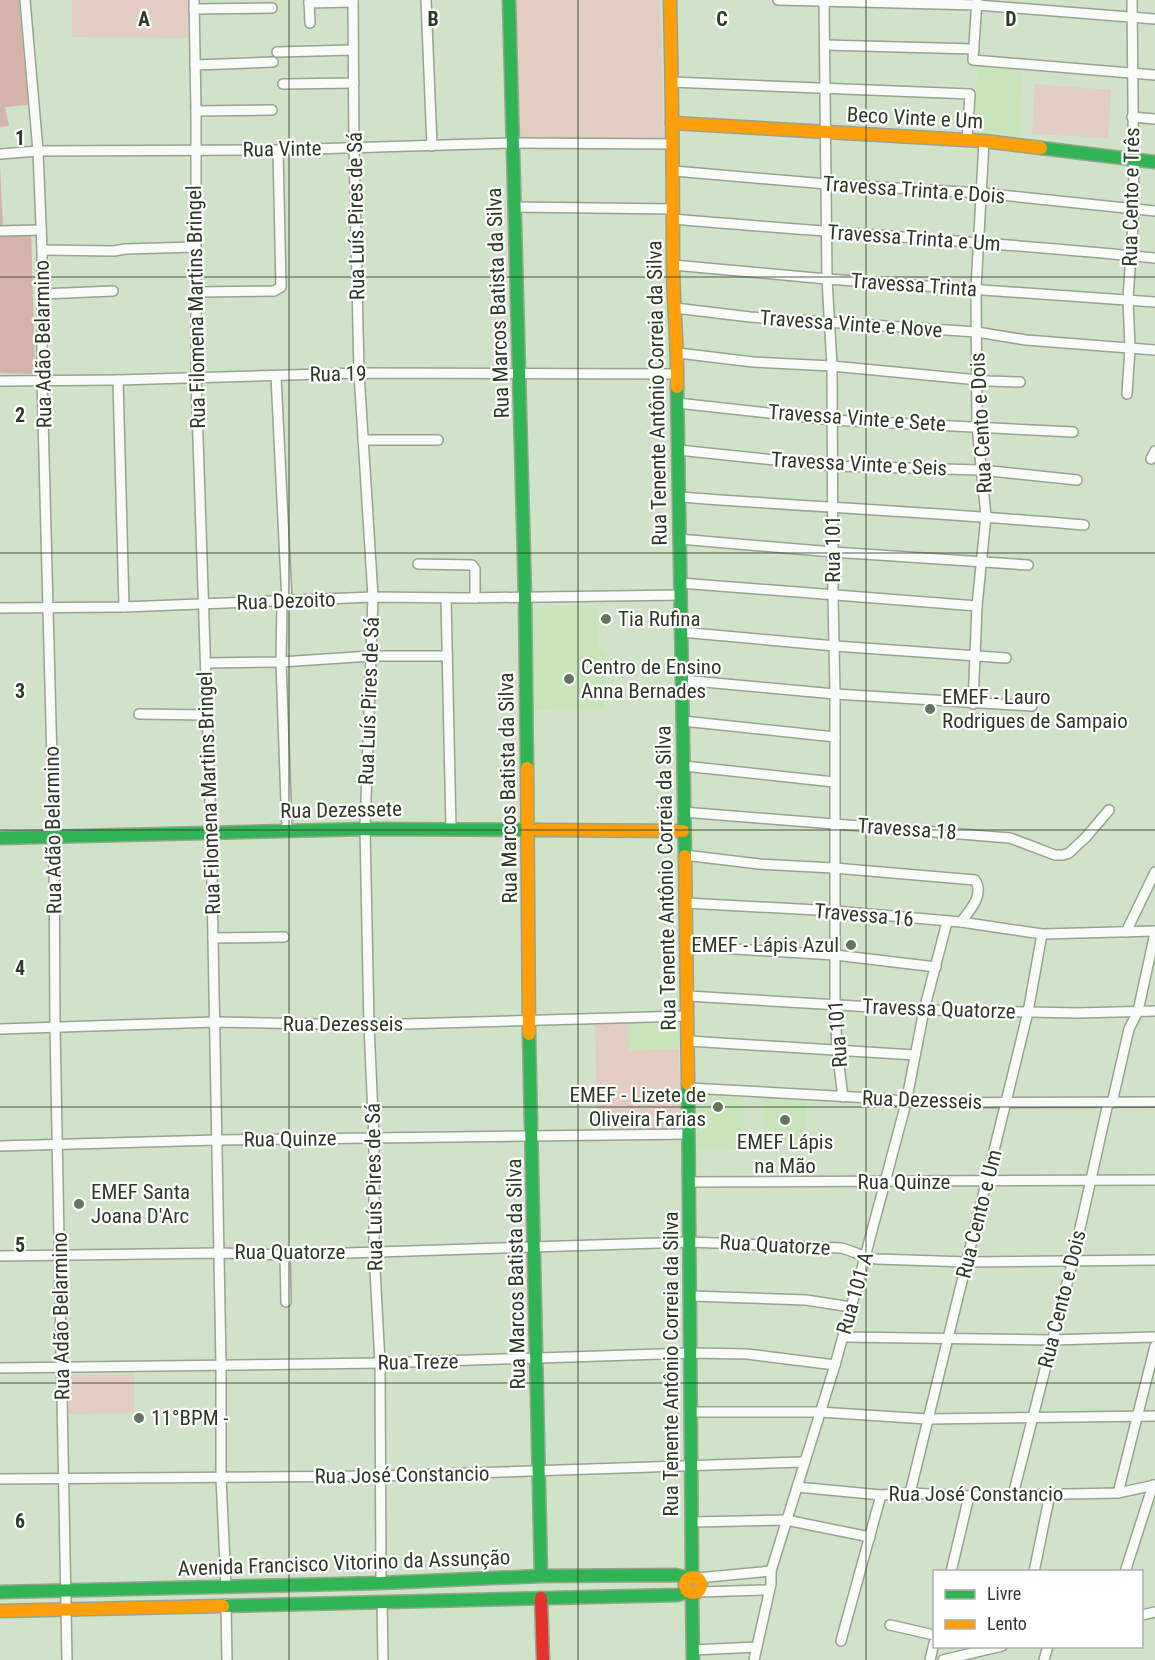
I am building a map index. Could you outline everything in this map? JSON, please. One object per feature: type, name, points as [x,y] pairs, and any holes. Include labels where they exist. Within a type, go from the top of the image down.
[{"type":"main road","name":"Rua Marcos Batista da Silva","points":[[509,0],[525,597],[530,1021],[541,1576],[549,1580],[552,1587],[550,1594],[541,1598]]},
{"type":"main road","name":"Rua Tenente Antônio Correia da Silva","points":[[670,0],[674,171],[673,265],[678,353],[676,374],[688,996],[691,1296],[693,1577],[684,1584],[692,1592],[693,1655]]},
{"type":"main road","name":"Beco Vinte e Um","points":[[672,123],[984,141],[1155,162]]},
{"type":"main road","name":"Rua Dezessete","points":[[0,838],[365,829],[684,831]]},
{"type":"main road","name":"Avenida Francisco Vitorino da Assunção","points":[[0,1592],[381,1583],[541,1576],[676,1575],[693,1577]]},
{"type":"main road","points":[[340,1584],[341,1602]]},
{"type":"main road","points":[[226,1586],[218,1590],[216,1595],[218,1601],[226,1604]]},
{"type":"main road","name":"Avenida Francisco Vitorino da Assunção","points":[[0,1611],[678,1595],[692,1592]]},
{"type":"main road","points":[[541,1598],[543,1660]]},
{"type":"street","name":"Rua Adão Belarmino","points":[[25,0],[38,151],[42,250],[42,380],[54,838],[55,1027],[67,1660]]},
{"type":"street","points":[[426,0],[432,146]]},
{"type":"street","points":[[778,0],[977,2],[1155,19]]},
{"type":"street","name":"Rua Cento e Três","points":[[1127,394],[1130,348],[1128,300],[1134,208],[1132,0]]},
{"type":"street","points":[[309,23],[309,2],[353,1]]},
{"type":"street","name":"Rua Luís Pires de Sá","points":[[353,1],[360,373],[373,597],[365,829],[374,1138],[374,1251],[380,1363],[381,1583]]},
{"type":"street","name":"Rua 101","points":[[824,1],[827,279],[832,366],[835,1004],[837,1050],[843,1097]]},
{"type":"street","points":[[977,2],[973,60],[1155,75]]},
{"type":"street","points":[[194,4],[272,9]]},
{"type":"street","name":"Rua Filomena Martins Bringel","points":[[194,4],[196,378],[211,831],[221,1477],[226,1586]]},
{"type":"street","points":[[825,45],[974,49]]},
{"type":"street","points":[[277,52],[353,50]]},
{"type":"street","points":[[195,66],[273,62]]},
{"type":"street","points":[[671,82],[970,94],[967,140]]},
{"type":"street","points":[[283,84],[354,83]]},
{"type":"street","points":[[196,111],[272,110]]},
{"type":"street","points":[[1132,117],[1155,119]]},
{"type":"street","name":"Rua Cento e Dois","points":[[973,704],[977,606],[986,516],[977,426],[976,289],[984,141]]},
{"type":"street","name":"Rua Vinte","points":[[0,154],[38,151],[278,150],[512,143],[672,144]]},
{"type":"street","points":[[197,292],[280,290],[282,273],[278,150]]},
{"type":"street","name":"Travessa Trinta e Dois","points":[[674,171],[827,184],[981,193],[1155,211]]},
{"type":"street","name":"Travessa Trinta e Um","points":[[515,207],[673,214],[828,232],[977,242],[1155,258]]},
{"type":"street","points":[[0,231],[41,230]]},
{"type":"street","points":[[42,250],[114,251],[195,247]]},
{"type":"street","name":"Travessa Trinta","points":[[673,265],[827,279],[1155,302]]},
{"type":"street","points":[[42,294],[113,291]]},
{"type":"street","name":"Travessa Vinte e Nove","points":[[675,308],[750,317],[977,332],[1026,340],[1155,350]]},
{"type":"street","points":[[678,353],[753,362],[832,366],[1020,382]]},
{"type":"street","name":"Rua 19","points":[[0,381],[360,373],[676,374]]},
{"type":"street","points":[[276,376],[285,602],[282,662],[287,831]]},
{"type":"street","points":[[118,380],[124,607]]},
{"type":"street","name":"Travessa Vinte e Sete","points":[[677,403],[832,420],[1073,432]]},
{"type":"street","points":[[363,440],[438,440]]},
{"type":"street","name":"Travessa Vinte e Seis","points":[[678,450],[832,466],[981,470],[1077,480]]},
{"type":"street","points":[[679,497],[986,516],[1084,525]]},
{"type":"street","points":[[679,539],[1028,565]]},
{"type":"street","points":[[418,564],[472,565],[476,572],[475,598]]},
{"type":"street","name":"Rua Dezoito","points":[[0,608],[124,607],[373,597],[525,597],[680,589],[833,595],[977,606]]},
{"type":"street","points":[[446,598],[450,829]]},
{"type":"street","points":[[681,632],[1006,658]]},
{"type":"street","points":[[206,663],[282,662],[371,656],[447,656]]},
{"type":"street","points":[[682,680],[835,694],[1032,706]]},
{"type":"street","points":[[139,714],[206,715]]},
{"type":"street","points":[[683,721],[835,737]]},
{"type":"street","points":[[684,766],[834,782]]},
{"type":"street","name":"Travessa 18","points":[[683,812],[1010,838],[1055,855],[1063,855],[1069,853],[1086,837],[1109,810]]},
{"type":"street","points":[[684,855],[759,864],[975,880],[979,885],[978,897],[961,922]]},
{"type":"street","points":[[1126,932],[1155,872]]},
{"type":"street","name":"Travessa 16","points":[[686,903],[835,911],[961,922],[1042,934]]},
{"type":"street","name":"Rua 101 A","points":[[754,1660],[772,1579],[771,1571],[835,1365],[906,1103],[924,1010],[947,922]]},
{"type":"street","points":[[1042,934],[1155,932]]},
{"type":"street","name":"Rua Cento e Dois","points":[[1013,1495],[1129,1029],[1138,1011],[1155,932]]},
{"type":"street","name":"Rua Cento e Um","points":[[910,1493],[1028,1012],[1042,934]]},
{"type":"street","points":[[213,938],[284,937]]},
{"type":"street","points":[[686,946],[835,955],[936,967]]},
{"type":"street","name":"Travessa Quatorze","points":[[688,996],[924,1010],[1078,1013],[1155,1011]]},
{"type":"street","name":"Rua Dezesseis","points":[[0,1029],[215,1023],[369,1025],[687,1016]]},
{"type":"street","points":[[688,1041],[915,1055]]},
{"type":"street","name":"Rua Dezesseis","points":[[689,1088],[890,1099],[906,1103],[1155,1102]]},
{"type":"street","name":"Rua Quinze","points":[[0,1146],[217,1140],[689,1134]]},
{"type":"street","name":"Rua Quinze","points":[[689,1182],[1155,1180]]},
{"type":"street","name":"Rua Quatorze","points":[[0,1256],[219,1252],[285,1255],[690,1242],[841,1248],[877,1260],[967,1262],[1155,1260]]},
{"type":"street","points":[[285,1255],[286,1302]]},
{"type":"street","points":[[691,1296],[806,1300],[851,1307]]},
{"type":"street","points":[[843,1337],[1052,1340],[1155,1337]]},
{"type":"street","points":[[1118,1493],[1155,1346]]},
{"type":"street","name":"Rua Treze","points":[[0,1368],[380,1363],[691,1353],[747,1354],[835,1365]]},
{"type":"street","points":[[692,1412],[820,1412],[927,1419],[1155,1416]]},
{"type":"street","name":"Rua José Constancio","points":[[0,1479],[380,1476],[804,1462]]},
{"type":"street","points":[[1126,1570],[1154,1485]]},
{"type":"street","name":"Rua José Constancio","points":[[797,1487],[881,1495],[910,1493],[969,1496],[1118,1493],[1154,1485]]},
{"type":"street","points":[[1034,1570],[1050,1494]]},
{"type":"street","points":[[841,1641],[881,1495]]},
{"type":"street","points":[[951,1570],[969,1496]]},
{"type":"street","points":[[692,1522],[786,1521],[870,1538]]},
{"type":"street","points":[[693,1577],[771,1571]]},
{"type":"street","points":[[692,1592],[768,1590]]},
{"type":"street","points":[[382,1601],[383,1660]]},
{"type":"street","points":[[226,1604],[226,1660]]},
{"type":"street","points":[[890,1625],[933,1635]]},
{"type":"street","points":[[693,1655],[757,1647]]},
{"type":"street","points":[[943,1660],[997,1648]]},
{"type":"shaded area","points":[[0,0],[19,0],[28,105],[5,107],[9,126],[0,127]]},
{"type":"shaded area","points":[[72,0],[188,0],[187,38],[72,37]]},
{"type":"shaded area","points":[[516,0],[660,0],[664,139],[520,139]]},
{"type":"shaded area","points":[[978,65],[1022,67],[1019,138],[972,135]]},
{"type":"shaded area","points":[[1035,84],[1111,90],[1108,138],[1032,134]]},
{"type":"shaded area","points":[[0,166],[3,226],[31,226],[35,374],[0,373]]},
{"type":"shaded area","name":"Centro de Ensino Anna Bernades","points":[[599,605],[598,649],[607,650],[604,708],[532,710],[532,609]]},
{"type":"shaded area","points":[[628,1021],[679,1021],[679,1049],[629,1050]]},
{"type":"shaded area","points":[[628,1021],[629,1050],[679,1049],[681,1128],[597,1131],[595,1022]]},
{"type":"shaded area","name":"EMEF - Lizete de Oliveira Farias","points":[[692,1091],[744,1093],[742,1150],[691,1148],[691,1142],[697,1135],[697,1126],[691,1121]]},
{"type":"shaded area","name":"EMEF Lápis na Mão","points":[[764,1097],[806,1098],[805,1142],[764,1142]]},
{"type":"shaded area","points":[[134,1374],[134,1413],[69,1414],[69,1375]]},
{"type":"traffic: fast","points":[[509,0],[525,597],[527,768]]},
{"type":"traffic: fast","points":[[1041,148],[1155,162]]},
{"type":"traffic: fast","points":[[677,387],[685,856]]},
{"type":"traffic: fast","points":[[0,838],[365,829],[537,830]]},
{"type":"traffic: fast","points":[[529,1034],[541,1576]]},
{"type":"traffic: fast","points":[[688,1084],[692,1576]]},
{"type":"traffic: fast","points":[[0,1592],[381,1583],[541,1576],[676,1575],[689,1578]]},
{"type":"traffic: fast","points":[[223,1606],[678,1595],[687,1592]]},
{"type":"traffic: fast","points":[[692,1594],[693,1660]]},
{"type":"traffic: slow","points":[[670,0],[673,278],[677,387]]},
{"type":"traffic: slow","points":[[672,123],[984,141],[1041,148]]},
{"type":"traffic: slow","points":[[527,768],[529,1034]]},
{"type":"traffic: slow","points":[[537,830],[683,831]]},
{"type":"traffic: slow","points":[[685,856],[688,1084]]},
{"type":"traffic: slow","points":[[690,1577],[696,1577],[701,1585],[699,1591],[690,1593],[685,1588],[685,1582],[690,1577]]},
{"type":"traffic: slow","points":[[0,1611],[223,1606]]},
{"type":"traffic: jam","points":[[541,1598],[543,1660]]},
{"type":"place","name":"Tia Rufina","points":[[606,619]]},
{"type":"place","name":"Centro de Ensino Anna Bernades","points":[[569,679]]},
{"type":"place","name":"EMEF - Lauro Rodrigues de Sampaio","points":[[930,709]]},
{"type":"place","name":"EMEF - Lápis Azul","points":[[851,945]]},
{"type":"place","name":"EMEF - Lizete de Oliveira Farias","points":[[718,1107]]},
{"type":"place","name":"EMEF Lápis na Mão","points":[[785,1120]]},
{"type":"place","name":"EMEF Santa Joana D'Arc","points":[[79,1204]]},
{"type":"place","name":"11°BPM -","points":[[139,1418]]}]
